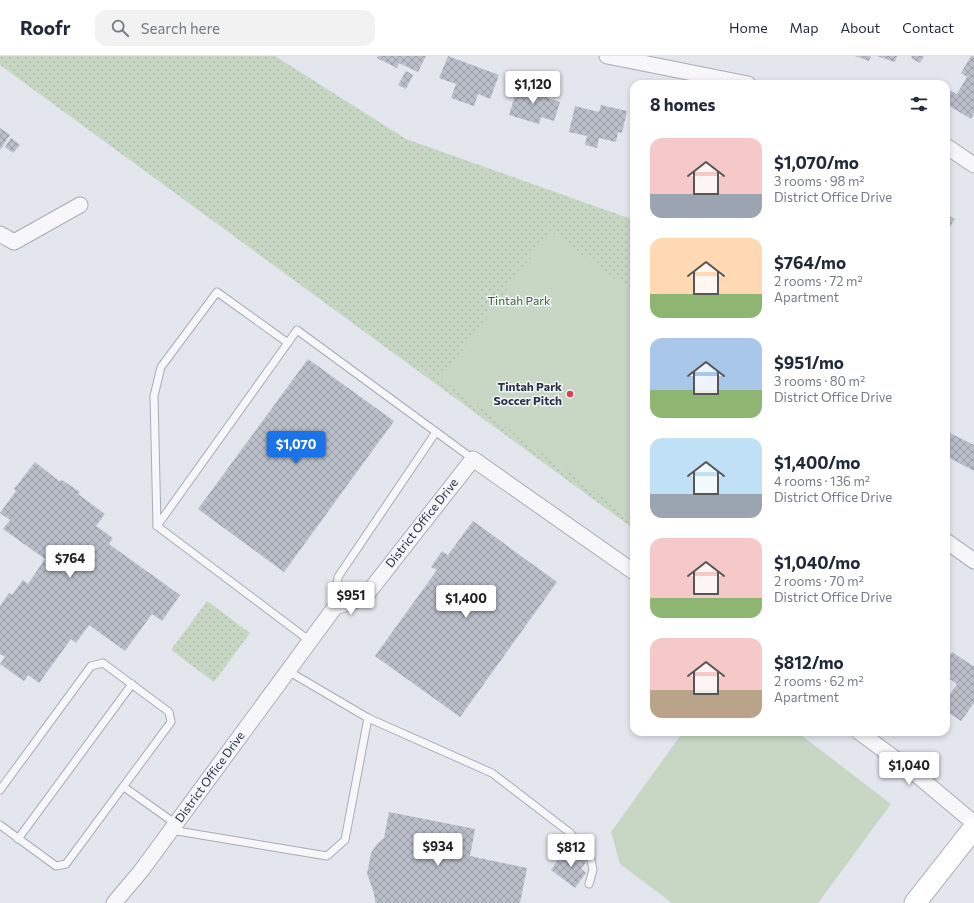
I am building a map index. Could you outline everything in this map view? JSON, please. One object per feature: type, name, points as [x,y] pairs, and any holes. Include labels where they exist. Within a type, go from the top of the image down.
[{"type":"street","points":[[607,56],[728,80]]},
{"type":"street","points":[[950,149],[974,165]]},
{"type":"street","points":[[0,234],[14,242],[80,205]]},
{"type":"street","points":[[472,459],[630,569]]},
{"type":"street","name":"District Office Drive","points":[[114,903],[141,871],[335,607],[364,598],[472,459]]},
{"type":"street","points":[[950,544],[974,561]]},
{"type":"street","points":[[864,736],[912,771],[974,823]]},
{"type":"street","points":[[915,903],[974,828]]},
{"type":"lane","points":[[157,526],[154,396],[161,367],[217,292],[288,343]]},
{"type":"lane","points":[[157,526],[297,330],[472,459]]},
{"type":"lane","points":[[335,607],[338,577],[436,432]]},
{"type":"lane","points":[[157,526],[310,641]]},
{"type":"lane","points":[[0,790],[91,666],[103,663],[169,712],[171,722],[66,864],[56,866],[0,825]]},
{"type":"lane","points":[[288,671],[368,718],[492,772],[569,832],[590,854],[593,870],[589,884]]},
{"type":"lane","points":[[18,839],[132,684]]},
{"type":"lane","points":[[124,787],[173,827],[327,856],[345,840],[368,718]]},
{"type":"green space","name":"Tintah Park","points":[[0,56],[275,56],[406,139],[630,219],[630,526],[0,65]]},
{"type":"green space","points":[[550,231],[630,290],[630,517],[441,379]]},
{"type":"green space","points":[[207,601],[250,633],[214,682],[171,650]]},
{"type":"green space","points":[[680,736],[802,736],[891,804],[818,903],[672,903],[620,864],[611,832]]},
{"type":"building","points":[[378,56],[426,56],[418,72],[399,63],[397,68],[377,58]]},
{"type":"building","points":[[448,56],[499,75],[490,99],[478,94],[474,106],[451,98],[456,84],[439,78]]},
{"type":"building","points":[[855,56],[871,56],[869,61]]},
{"type":"building","points":[[877,56],[897,56],[895,62]]},
{"type":"building","points":[[912,56],[924,56],[920,63],[911,58]]},
{"type":"building","points":[[971,56],[974,56],[974,113],[971,119],[950,106],[950,90],[957,94],[967,77],[961,73]]},
{"type":"building","points":[[406,71],[413,75],[406,89],[398,85]]},
{"type":"building","points":[[519,83],[549,91],[547,98],[560,102],[554,121],[541,117],[539,124],[509,115]]},
{"type":"building","points":[[601,105],[627,111],[622,133],[618,132],[616,142],[599,138],[597,148],[585,145],[587,136],[569,132],[575,106],[599,112]]},
{"type":"building","points":[[0,128],[10,135],[0,150]]},
{"type":"building","points":[[11,138],[20,145],[13,153],[5,147]]},
{"type":"building","points":[[950,216],[955,219],[950,227]]},
{"type":"building","points":[[308,359],[394,421],[284,572],[198,509]]},
{"type":"building","points":[[950,433],[974,445],[974,471],[950,458]]},
{"type":"building","points":[[35,462],[59,481],[62,480],[80,492],[78,494],[105,514],[96,526],[113,538],[109,544],[180,595],[162,621],[152,614],[125,651],[89,625],[76,643],[71,639],[39,683],[28,675],[24,681],[0,664],[5,657],[0,654],[0,606],[9,593],[12,595],[23,580],[28,584],[45,559],[3,529],[10,520],[0,513],[16,491],[14,489]]},
{"type":"building","points":[[473,521],[557,582],[460,717],[375,656],[437,570],[431,567],[442,551],[448,555]]},
{"type":"building","points":[[952,652],[973,666],[974,665],[974,703],[961,721],[950,714],[950,694],[957,684],[950,679],[950,655]]},
{"type":"building","points":[[389,812],[475,829],[470,856],[527,868],[520,903],[375,903],[373,890],[367,874],[371,853],[377,844],[384,838]]},
{"type":"building","points":[[574,850],[588,859],[581,869],[586,873],[575,888],[551,870],[562,854],[568,859]]},
{"type":"place","name":"Tintah Park Soccer Pitch","points":[[570,394]]}]
